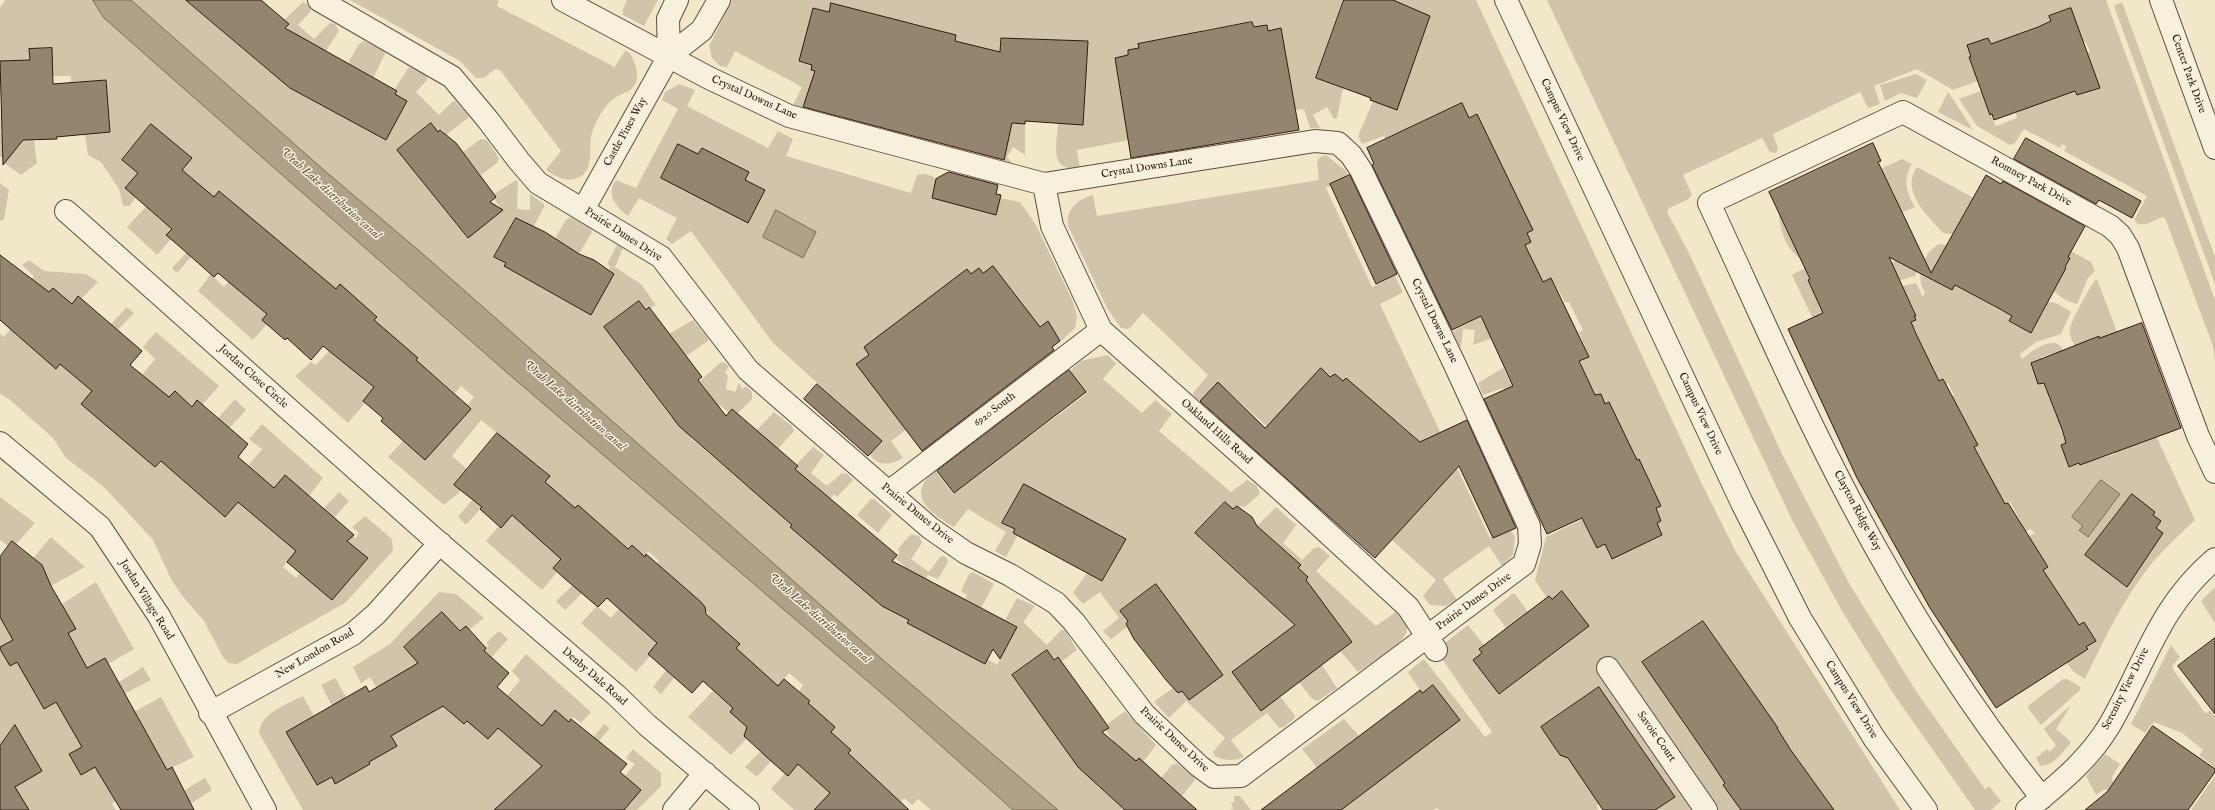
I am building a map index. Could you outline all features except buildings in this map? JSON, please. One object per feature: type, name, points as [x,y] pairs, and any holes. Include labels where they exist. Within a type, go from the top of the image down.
[{"type":"street","name":"Prairie Dunes Drive","points":[[319,0],[452,77],[538,183],[584,208],[661,257],[748,370],[890,491],[930,528],[966,553],[1010,576],[1056,603],[1074,622],[1144,714],[1198,766],[1214,778],[1241,776],[1431,644],[1524,564],[1530,544],[1529,526]]},
{"type":"street","name":"Crystal Downs Lane","points":[[563,0],[668,56],[789,116],[1044,184],[1315,141],[1338,143],[1351,155],[1361,170],[1455,365],[1529,526]]},
{"type":"street","name":"Castle Pines Way","points":[[668,56],[668,19],[677,0]]},
{"type":"street","name":"Castle Pines Way","points":[[584,208],[668,56],[702,30],[719,0]]},
{"type":"street","name":"Campus View Drive","points":[[1506,0],[1736,490],[1800,618],[1871,732],[1926,810]]},
{"type":"street","name":"Center Park Drive","points":[[2161,0],[2215,148]]},
{"type":"street","name":"Romney Park Drive","points":[[1709,203],[1904,112],[2110,226],[2120,235],[2128,248],[2198,436],[2215,472]]},
{"type":"street","name":"Oakland Hills Road","points":[[1044,184],[1052,226],[1101,330],[1280,489],[1408,607],[1431,644]]},
{"type":"street","name":"Clayton Ridge Way","points":[[1709,203],[1832,464],[1881,556],[1928,636],[1990,730],[2034,804]]},
{"type":"street","name":"Jordan Close Circle","points":[[66,211],[440,543]]},
{"type":"street","name":"6920 South","points":[[890,491],[1101,330]]},
{"type":"street","name":"Jordan Village Road","points":[[0,443],[100,526],[159,616],[210,713],[265,810]]},
{"type":"street","name":"New London Road","points":[[210,713],[353,634],[376,614],[440,543]]},
{"type":"street","name":"Denby Dale Road","points":[[440,543],[616,695],[647,725],[748,810]]},
{"type":"street","name":"Serenity View Drive","points":[[2034,804],[2064,780],[2097,744],[2115,715],[2166,614],[2190,583],[2215,559]]},
{"type":"street","name":"Savoie Court","points":[[1608,668],[1703,809]]},
{"type":"street","points":[[674,810],[705,773]]},
{"type":"shaded area","points":[[5,0],[186,0],[268,70],[297,36],[286,27],[284,20],[303,2],[310,6],[311,11],[298,25],[314,39],[330,23],[335,24],[339,31],[325,52],[307,48],[287,86],[385,140],[407,101],[395,94],[397,91],[394,90],[409,67],[427,74],[427,80],[416,92],[439,115],[452,102],[455,101],[468,115],[468,118],[446,135],[442,129],[438,132],[430,123],[397,150],[467,238],[502,210],[494,199],[496,197],[494,194],[516,180],[518,182],[517,209],[530,210],[530,194],[544,204],[544,207],[533,228],[516,218],[494,257],[506,263],[505,267],[580,309],[583,305],[593,311],[614,274],[609,271],[610,266],[607,264],[617,245],[623,248],[615,267],[641,284],[656,305],[646,310],[639,301],[604,327],[671,417],[707,390],[700,381],[721,362],[729,366],[725,373],[728,376],[726,389],[735,392],[739,383],[742,389],[746,386],[752,392],[752,399],[737,414],[732,409],[729,413],[720,405],[691,438],[776,511],[805,479],[795,469],[798,466],[796,465],[813,447],[824,455],[811,473],[827,486],[842,473],[847,474],[853,480],[837,497],[834,494],[828,502],[877,600],[905,567],[895,558],[900,552],[897,550],[911,534],[919,536],[922,543],[911,559],[929,572],[940,557],[946,557],[948,562],[938,579],[928,575],[926,579],[917,574],[897,614],[909,620],[907,623],[985,664],[987,659],[997,665],[1017,627],[1005,620],[1017,598],[1035,606],[1023,622],[1047,645],[1061,630],[1065,630],[1077,650],[1061,662],[1058,657],[1025,666],[1012,676],[1078,767],[1113,741],[1106,730],[1109,728],[1106,725],[1125,711],[1156,745],[1143,762],[1139,758],[1098,786],[1125,810],[931,810],[918,799],[912,805],[904,798],[894,810],[845,777],[823,801],[832,810],[794,810],[771,789],[785,773],[789,775],[798,764],[821,785],[851,750],[831,732],[835,727],[822,715],[771,761],[757,777],[745,767],[810,701],[799,691],[803,685],[789,673],[747,727],[744,736],[747,738],[731,755],[688,717],[713,691],[725,701],[756,667],[736,648],[740,644],[712,628],[670,674],[674,678],[661,694],[653,687],[709,615],[701,602],[681,585],[657,643],[650,656],[636,672],[581,623],[597,606],[611,618],[659,561],[648,551],[645,557],[631,545],[565,610],[556,601],[572,586],[574,586],[616,538],[578,505],[546,541],[563,557],[553,568],[557,572],[542,590],[486,541],[499,526],[550,476],[537,464],[531,471],[521,463],[466,525],[458,517],[472,500],[478,504],[520,452],[481,420],[452,456],[467,469],[461,491],[444,505],[388,457],[403,441],[467,405],[474,397],[461,386],[455,393],[427,369],[384,418],[422,371],[352,369],[374,387],[363,401],[365,403],[348,423],[295,376],[311,362],[316,365],[329,351],[339,359],[376,317],[344,304],[332,286],[290,250],[248,298],[267,314],[262,320],[267,324],[253,340],[198,291],[211,274],[224,287],[236,273],[191,257],[177,273],[172,268],[187,252],[190,255],[234,203],[220,191],[214,197],[186,173],[172,229],[166,235],[171,239],[157,255],[127,227],[192,158],[151,124],[122,160],[138,173],[125,188],[136,197],[129,206],[123,206],[119,189],[101,162],[88,155],[85,135],[89,134],[88,129],[110,126],[106,80],[71,82],[71,76],[53,76],[52,48],[29,49],[30,60],[0,61],[0,8]]},
{"type":"shaded area","points":[[350,0],[499,0],[497,6],[613,66],[613,69],[625,51],[630,53],[637,73],[636,83],[629,91],[611,101],[600,115],[594,126],[591,137],[589,166],[583,175],[570,180],[561,178],[546,170],[561,151],[500,70],[495,69],[484,78],[476,78],[460,61]]},
{"type":"shaded area","points":[[627,0],[658,0],[644,26],[623,15],[623,9]]},
{"type":"shaded area","points":[[732,0],[1344,0],[1316,78],[1343,88],[1337,118],[1334,119],[1327,107],[1313,115],[1320,128],[1310,128],[1304,109],[1255,114],[1240,119],[1212,141],[1196,148],[1186,148],[1176,131],[1077,150],[1080,168],[1063,166],[1059,161],[1056,148],[1058,123],[1083,124],[1088,41],[1001,38],[998,122],[1025,124],[1025,155],[1013,147],[1007,157],[1012,163],[1010,166],[1002,165],[1007,146],[902,120],[897,136],[886,133],[891,115],[808,92],[802,109],[793,105],[802,87],[735,51],[727,67],[720,66],[712,58],[709,46]],"holes":[[[831,3],[888,17],[911,28],[913,23],[956,35],[955,41],[965,44],[824,73],[811,70],[812,65],[799,61],[813,8],[829,12]],[[1252,22],[1254,27],[1266,25],[1268,31],[1281,28],[1123,108],[1115,58],[1128,55],[1129,50],[1139,48],[1138,44],[1202,37],[1202,30]]]},
{"type":"shaded area","points":[[1390,0],[1476,0],[1700,480],[1736,552],[1900,810],[1811,810],[1826,799],[1785,741],[1723,785],[1741,810],[1655,810],[1675,796],[1599,688],[1541,727],[1560,755],[1565,754],[1598,802],[1598,810],[1440,810],[1436,808],[1434,810],[1341,810],[1317,768],[1302,749],[1344,719],[1359,736],[1350,742],[1353,747],[1460,720],[1433,685],[1422,693],[1409,674],[1408,672],[1424,659],[1485,737],[1492,732],[1436,650],[1468,625],[1484,645],[1479,649],[1482,653],[1473,660],[1499,694],[1589,626],[1563,591],[1552,599],[1549,596],[1547,598],[1535,580],[1546,537],[1583,519],[1597,548],[1605,544],[1612,559],[1662,535],[1657,523],[1661,521],[1656,508],[1661,506],[1639,459],[1633,462],[1628,442],[1609,402],[1605,404],[1601,395],[1595,395],[1590,384],[1539,463],[1503,388],[1483,395],[1478,383],[1503,368],[1515,391],[1589,357],[1579,332],[1583,330],[1569,302],[1565,302],[1551,278],[1493,338],[1473,345],[1475,330],[1463,329],[1461,347],[1454,342],[1450,333],[1471,322],[1384,136],[1362,144],[1358,136],[1373,101],[1397,109],[1430,16]],"holes":[[[1477,114],[1502,166],[1531,242],[1525,245],[1531,257],[1413,142]],[[1703,620],[1778,728],[1717,770],[1683,723],[1702,710],[1683,705],[1675,711],[1642,662]]]},
{"type":"shaded area","points":[[1547,0],[2106,0],[2215,300],[2215,361],[2213,346],[2165,218],[2162,217],[2147,224],[2140,224],[2134,220],[2147,196],[2064,151],[2066,146],[2062,144],[2060,148],[2024,129],[2014,144],[2010,145],[1977,126],[1959,99],[1984,90],[1985,102],[1996,126],[2017,118],[2016,112],[2075,91],[2078,95],[2095,89],[2087,53],[2090,52],[2086,43],[2051,21],[1991,44],[1988,38],[1967,46],[1973,70],[1976,70],[1980,80],[1953,90],[1917,69],[1874,86],[1880,104],[1868,108],[1860,92],[1773,134],[1778,149],[1776,153],[1770,152],[1762,138],[1683,175],[1692,195],[1687,200],[1669,208],[1667,212],[1689,253],[1782,454],[1850,585],[1916,691],[1985,789],[1989,786],[2001,801],[1991,810],[1975,810],[1893,693],[1842,611],[1793,522]]},
{"type":"shaded area","points":[[2122,2],[2215,257],[2215,284],[2114,6]]},
{"type":"shaded area","points":[[364,41],[382,50],[385,54],[373,78],[348,63],[359,44]]},
{"type":"shaded area","points":[[1916,74],[1927,80],[1917,98],[1901,93],[1885,101],[1880,85]]},
{"type":"shaded area","points":[[679,84],[695,90],[687,106],[768,148],[778,131],[793,139],[786,156],[911,193],[917,175],[927,174],[936,179],[932,198],[995,215],[1000,198],[1020,202],[1036,225],[1073,302],[1077,316],[1075,328],[1061,341],[1047,321],[1000,356],[1024,306],[993,266],[983,273],[979,268],[971,274],[967,269],[864,347],[869,355],[857,364],[961,389],[891,441],[903,458],[895,462],[885,464],[877,461],[870,454],[882,441],[773,343],[691,231],[672,244],[666,239],[677,218],[639,198],[628,216],[616,205],[612,195],[613,185],[616,180],[636,188],[678,109],[662,100],[665,92]]},
{"type":"shaded area","points":[[1948,92],[1951,96],[1973,130],[1938,112]]},
{"type":"shaded area","points":[[0,108],[1,133],[26,132],[26,140],[34,140],[37,163],[21,175],[4,163],[6,160],[0,156]]},
{"type":"shaded area","points":[[481,139],[487,140],[499,158],[497,163],[481,175],[463,152]]},
{"type":"shaded area","points":[[1326,155],[1345,170],[1349,176],[1326,188],[1372,287],[1395,276],[1402,290],[1402,293],[1380,304],[1490,538],[1510,530],[1515,537],[1513,555],[1502,566],[1489,546],[1443,579],[1457,600],[1445,606],[1430,605],[1423,596],[1436,580],[1218,382],[1201,401],[1195,398],[1193,393],[1208,375],[1143,313],[1129,329],[1121,328],[1108,310],[1068,226],[1069,215],[1074,206],[1087,197],[1093,195],[1097,216],[1319,180],[1317,162],[1319,158]],"holes":[[[1321,369],[1330,377],[1335,374],[1343,381],[1346,378],[1379,407],[1391,425],[1396,420],[1434,453],[1446,480],[1409,521],[1397,511]]]},
{"type":"shaded area","points":[[1902,159],[1912,164],[1907,175],[1907,186],[1909,196],[1915,207],[1901,213],[1892,189],[1785,226],[1801,259],[1796,255],[1785,240],[1779,216]]},
{"type":"shaded area","points":[[1917,167],[2091,262],[2095,271],[2088,278],[2077,304],[2065,300],[2052,290],[2057,281],[2059,282],[2070,258],[2050,247],[1943,233],[1923,211],[1914,194],[1912,185],[1913,176]]},
{"type":"shaded area","points":[[0,183],[9,190],[4,219],[0,221]]},
{"type":"shaded area","points":[[570,217],[590,228],[592,232],[579,254],[554,240],[566,220]]},
{"type":"shaded area","points":[[1940,244],[1947,245],[1932,280],[1952,290],[1955,285],[2012,316],[2009,322],[2029,332],[2044,311],[2042,309],[2046,301],[2058,304],[2071,312],[2061,334],[2036,342],[2020,354],[2022,359],[2037,348],[2050,343],[2055,343],[2060,346],[2063,351],[2041,357],[2041,359],[2031,363],[2038,384],[2044,383],[2063,429],[2061,430],[2066,443],[2061,445],[2069,467],[2115,454],[2112,451],[2138,444],[2110,334],[2099,338],[2098,335],[2075,347],[2070,336],[2070,328],[2074,318],[2087,293],[2097,279],[2158,440],[2195,520],[2152,563],[2132,590],[2115,619],[2085,679],[2074,672],[2065,661],[2087,649],[2086,647],[2096,641],[2084,622],[2079,625],[2072,614],[2069,615],[2043,570],[2048,567],[2036,548],[2025,538],[2035,533],[2030,529],[2011,541],[2011,527],[2021,522],[2010,502],[2005,504],[1974,447],[1978,445],[1952,396],[1954,395],[1948,383],[1946,384],[1944,379],[1939,381],[1916,336],[1917,335],[1911,322],[1916,320],[1914,316],[1916,315],[1911,303],[1908,304],[1894,288],[1916,283],[1923,297],[1925,292],[1920,279],[1922,265],[1929,252]]},
{"type":"shaded area","points":[[1921,256],[1915,276],[1894,282],[1813,319],[1792,275],[1805,268],[1814,293],[1898,260],[1901,265]]},
{"type":"shaded area","points":[[29,260],[44,271],[86,274],[98,282],[81,299],[78,297],[72,304],[53,288],[19,326],[26,342],[56,369],[87,334],[95,341],[127,307],[134,313],[105,343],[80,381],[92,391],[81,404],[142,375],[155,359],[143,347],[156,332],[219,386],[202,405],[197,400],[192,407],[175,391],[129,443],[155,467],[218,418],[235,399],[246,410],[182,480],[225,517],[260,477],[248,466],[262,449],[249,439],[262,424],[323,478],[309,496],[285,475],[256,517],[293,549],[326,511],[324,508],[339,492],[349,501],[334,518],[329,514],[283,567],[296,578],[300,573],[332,600],[368,558],[348,541],[352,536],[356,538],[359,533],[352,527],[365,516],[392,539],[393,551],[345,603],[237,664],[228,663],[223,657],[204,621],[184,598],[172,581],[153,540],[104,487],[66,458],[53,438],[9,399],[0,394],[0,334],[4,337],[32,302],[20,291],[34,276],[22,265]]},
{"type":"shaded area","points":[[693,320],[708,338],[708,341],[686,356],[669,334]]},
{"type":"shaded area","points":[[1108,355],[1116,364],[1103,379],[1142,413],[1155,400],[1172,414],[1159,431],[1231,492],[1247,480],[1257,486],[1260,494],[1245,507],[1236,506],[1233,510],[1224,502],[1195,534],[1278,610],[1308,577],[1298,568],[1301,565],[1257,526],[1276,507],[1296,525],[1283,543],[1302,560],[1314,548],[1319,547],[1330,556],[1316,571],[1376,626],[1397,611],[1404,618],[1407,625],[1406,633],[1396,646],[1358,672],[1340,651],[1352,642],[1325,607],[1280,696],[1295,716],[1294,719],[1284,727],[1279,728],[1267,713],[1231,740],[1244,757],[1226,760],[1215,756],[1213,752],[1225,738],[1186,701],[1169,718],[1155,703],[1155,701],[1173,688],[1178,694],[1182,691],[1189,700],[1223,675],[1156,585],[1120,610],[1128,621],[1125,624],[1127,627],[1111,639],[1103,631],[1119,618],[1100,592],[1083,604],[1073,593],[1087,573],[1103,581],[1126,539],[1024,485],[1003,522],[1015,529],[1013,533],[1018,535],[1006,557],[995,551],[1006,532],[968,509],[954,527],[929,509],[921,495],[922,487],[926,479],[935,470],[953,494],[1009,451],[991,429],[1012,415],[1029,437],[1086,394],[1070,371],[1081,361]]},
{"type":"shaded area","points":[[774,412],[792,426],[794,431],[778,449],[756,431]]},
{"type":"shaded area","points":[[0,497],[35,523],[16,544],[12,541],[8,546],[0,540]]},
{"type":"shaded area","points":[[871,499],[874,499],[892,515],[878,533],[857,515]]},
{"type":"shaded area","points":[[51,537],[85,567],[51,586],[49,583],[0,611],[0,593],[2,595]]},
{"type":"shaded area","points":[[973,572],[994,584],[981,608],[965,599],[967,595],[961,591],[969,574]]},
{"type":"shaded area","points":[[96,582],[134,649],[108,664],[105,658],[87,668],[74,645],[33,690],[44,709],[56,702],[65,717],[121,686],[119,682],[143,667],[151,680],[124,694],[83,747],[69,754],[81,775],[148,737],[134,712],[161,697],[194,757],[167,770],[157,752],[112,804],[116,810],[19,810],[11,789],[34,757],[15,725],[5,738],[8,743],[0,748],[0,649],[10,666],[75,629],[62,604]]},
{"type":"shaded area","points":[[2215,587],[2215,623],[2201,601]]},
{"type":"shaded area","points":[[439,592],[456,594],[484,618],[469,630],[460,631],[442,612],[404,647],[432,677],[435,695],[489,645],[486,643],[499,631],[508,639],[491,658],[467,721],[507,696],[520,680],[512,671],[526,654],[591,712],[581,723],[573,717],[569,722],[555,710],[522,749],[593,738],[604,724],[610,728],[577,767],[579,810],[303,810],[259,733],[264,720],[276,710],[303,696],[314,716],[286,732],[316,785],[332,777],[335,783],[370,764],[337,704],[332,706],[321,685],[335,678],[346,697],[342,700],[369,746],[380,755],[397,746],[391,736],[415,722],[377,688],[370,677],[361,683],[353,667],[390,644]]},
{"type":"shaded area","points":[[1512,594],[1515,594],[1528,612],[1506,628],[1493,610]]},
{"type":"shaded area","points":[[0,617],[13,640],[0,647]]},
{"type":"shaded area","points":[[2171,645],[2180,657],[2172,666],[2174,671],[2206,714],[2210,710],[2215,716],[2215,768],[2199,755],[2203,750],[2182,733],[2154,722],[2145,733],[2131,724]]},
{"type":"shaded area","points":[[1322,665],[1337,688],[1318,701],[1312,699],[1299,682]]},
{"type":"shaded area","points":[[2063,679],[2067,679],[2081,687],[2079,691],[2041,725],[2028,708],[2029,705]]},
{"type":"shaded area","points":[[2071,705],[2056,729],[2070,741],[2070,744],[2049,764],[2040,766],[2036,758],[2047,749],[2050,752],[2056,745],[2044,729]]},
{"type":"shaded area","points":[[633,749],[661,773],[661,786],[637,810],[624,810],[641,790],[625,776],[635,764],[626,758]]},
{"type":"shaded area","points":[[2105,754],[2120,764],[2112,777],[2113,783],[2148,807],[2105,789],[2096,795],[2086,776]]},
{"type":"shaded area","points":[[1177,763],[1193,776],[1195,780],[1182,796],[1161,778],[1172,765]]},
{"type":"shaded area","points":[[2215,776],[2215,810],[2191,810]]},
{"type":"shaded area","points":[[205,778],[212,790],[190,804],[159,810],[187,794],[185,790]]},
{"type":"shaded area","points":[[1234,796],[1240,796],[1251,810],[1229,810],[1233,809],[1231,802],[1234,803]]},
{"type":"water","name":"Utah Lake distribution canal","points":[[93,0],[131,0],[325,171],[424,255],[891,667],[1058,810],[1013,810],[893,703],[504,370],[173,79],[104,18]]},
{"type":"water","points":[[776,210],[816,232],[803,258],[763,237]]},
{"type":"water","points":[[2101,480],[2120,494],[2088,537],[2079,530],[2083,526],[2072,517]]}]
